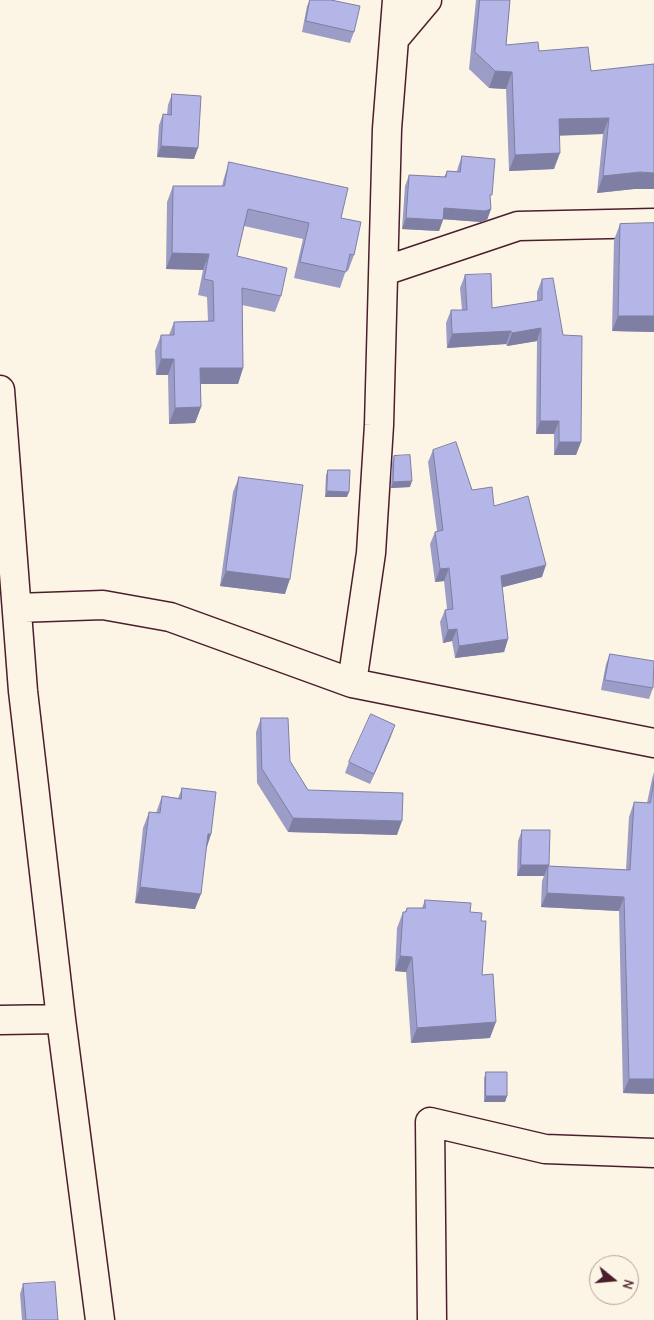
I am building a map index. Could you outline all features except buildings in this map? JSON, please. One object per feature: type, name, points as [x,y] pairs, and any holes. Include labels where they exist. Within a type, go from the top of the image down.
[{"type":"street","points":[[352,683],[371,553],[380,425],[388,129],[397,0]]},
{"type":"street","points":[[395,38],[427,0]]},
{"type":"street","points":[[384,270],[518,226],[654,223]]},
{"type":"street","points":[[0,390],[17,608],[12,691],[61,1019],[100,1320]]},
{"type":"street","points":[[17,608],[103,606],[170,617],[352,683],[654,743]]},
{"type":"street","points":[[0,1020],[61,1019]]},
{"type":"street","points":[[432,1320],[430,1122],[545,1148],[654,1153]]}]
